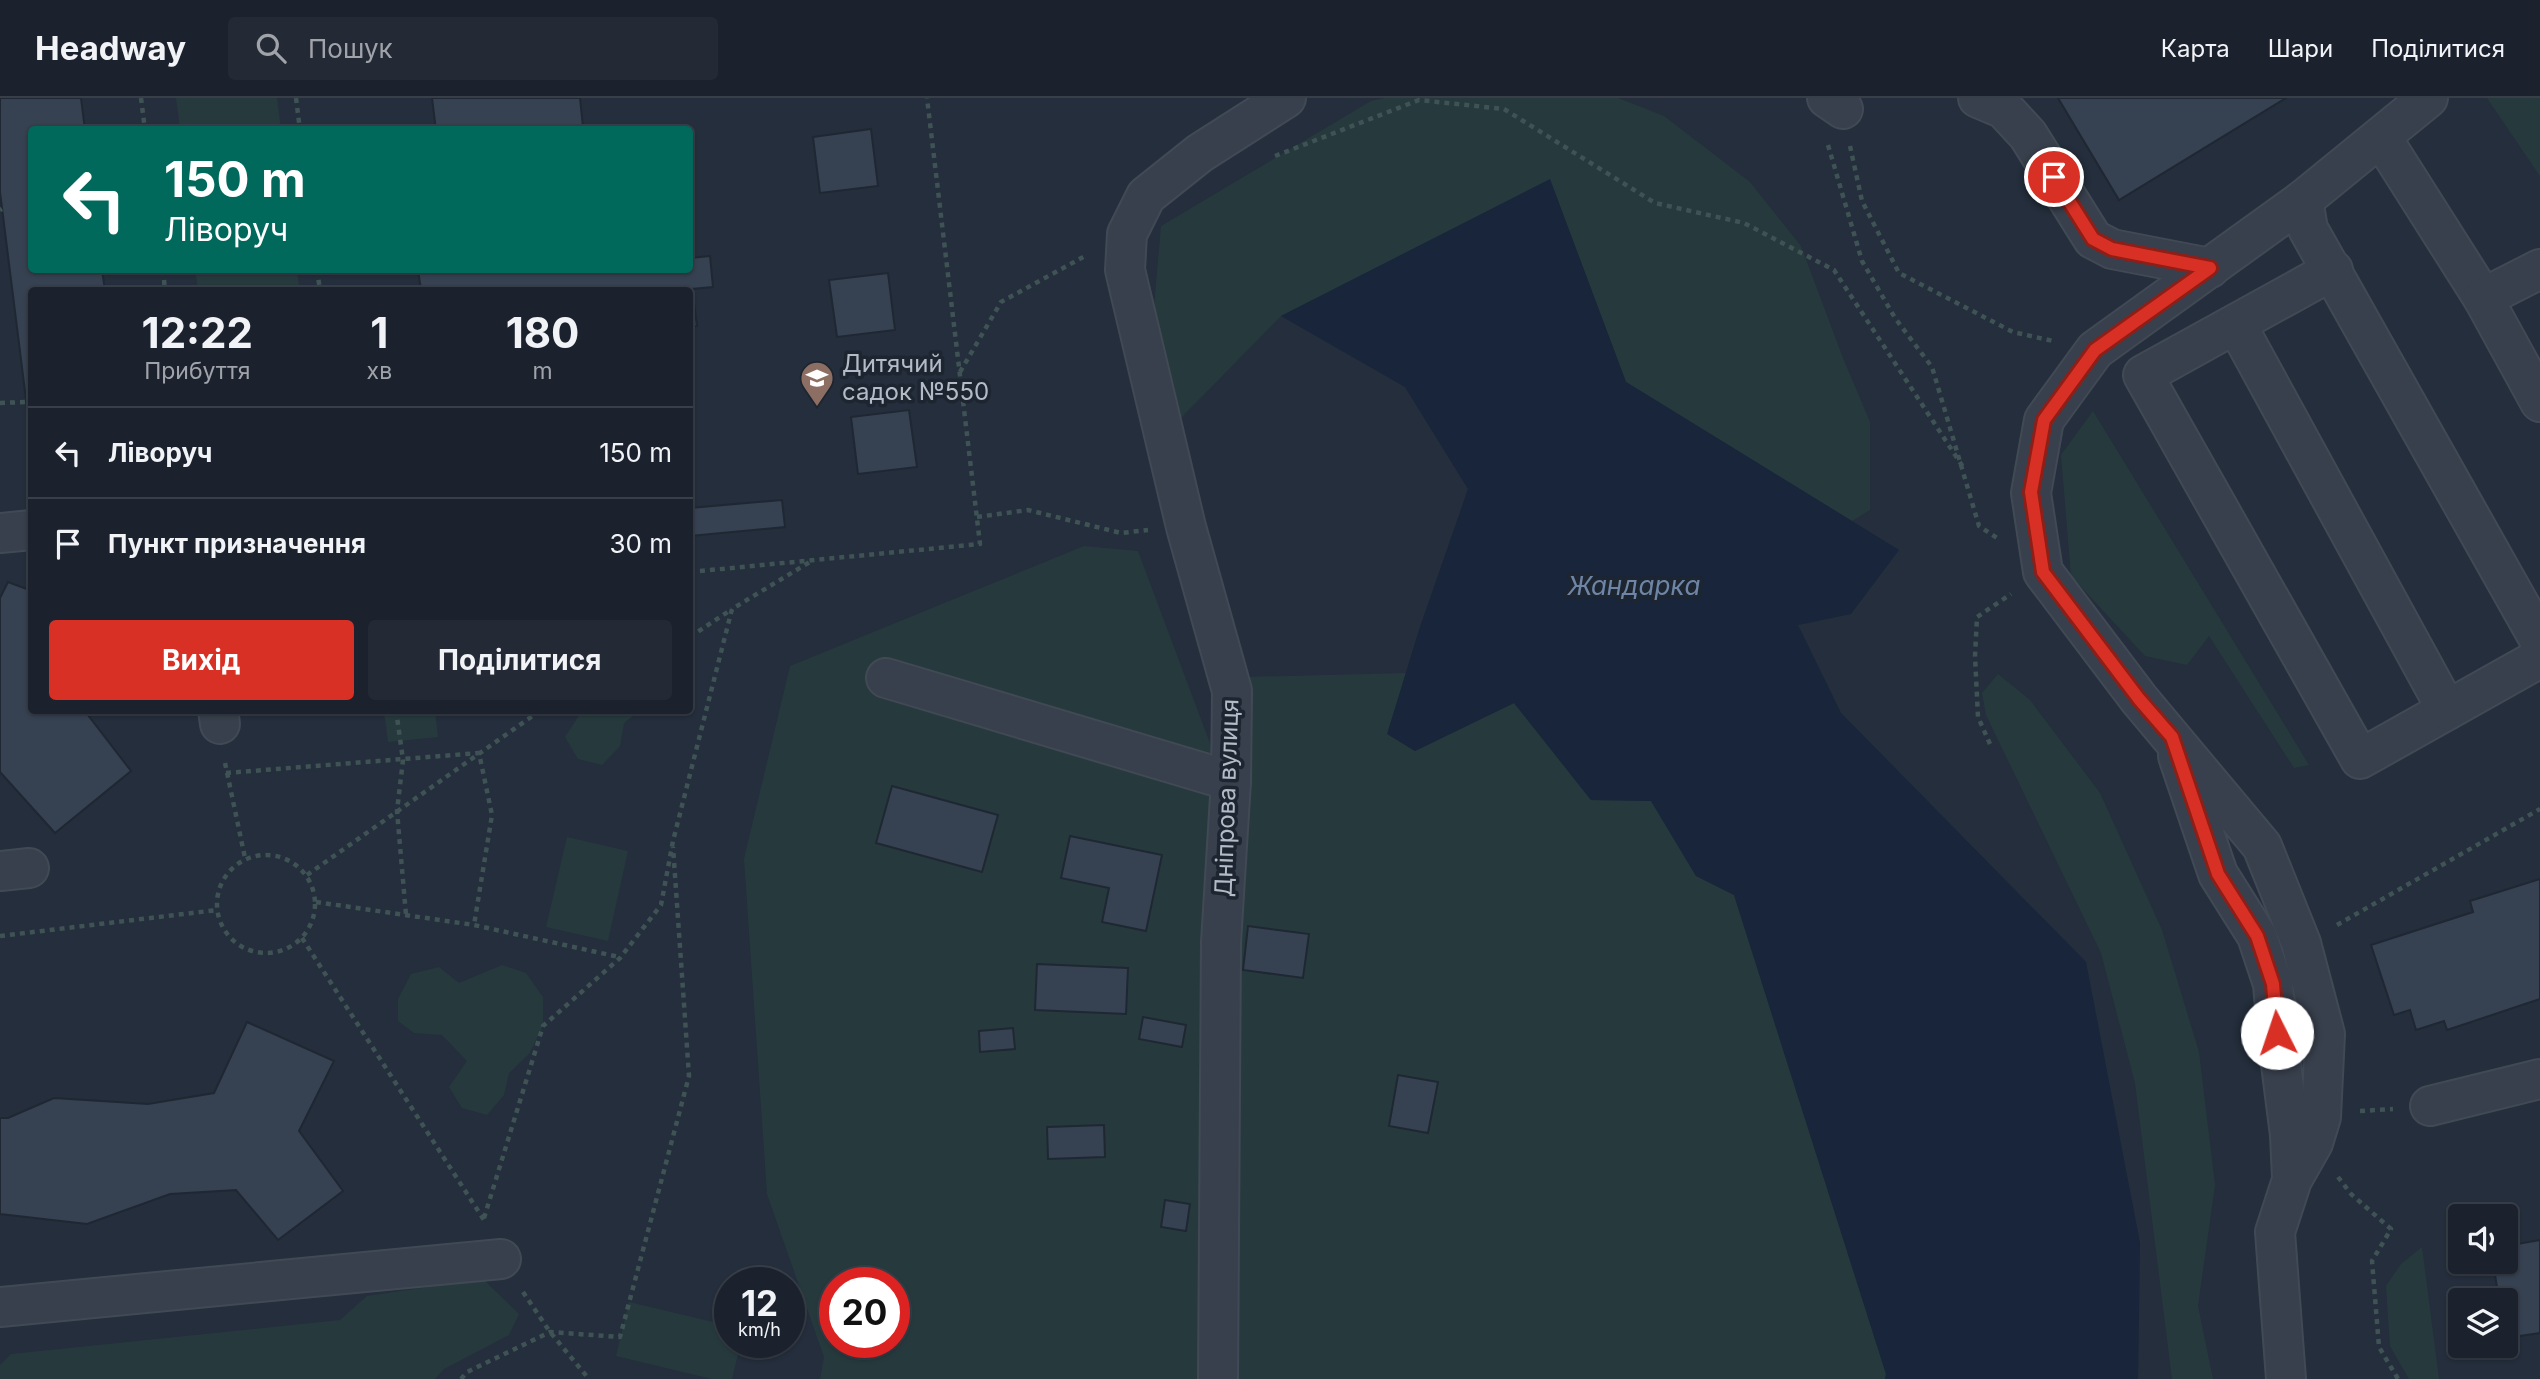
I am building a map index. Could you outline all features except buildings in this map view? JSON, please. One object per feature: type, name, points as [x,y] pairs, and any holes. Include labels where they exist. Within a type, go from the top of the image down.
[{"type":"street","name":"Дніпрова вулиця","points":[[1218,1379],[1222,942],[1231,781],[1232,691],[1186,527],[1125,270],[1127,234],[1146,196],[1200,153],[1286,98]]},
{"type":"street","points":[[1978,98],[2004,110],[2028,135],[2093,239],[2112,249],[2210,268]]},
{"type":"street","points":[[2286,1379],[2275,1232],[2292,1180],[2313,1143],[2321,1117],[2325,1034],[2301,943],[2262,846],[2139,699],[2043,572],[2031,492],[2044,420],[2095,350],[2303,200],[2428,98]]},
{"type":"street","points":[[2381,137],[2536,386]]},
{"type":"street","points":[[2303,200],[2308,229],[2540,641]]},
{"type":"street","points":[[2483,298],[2540,269]]},
{"type":"street","points":[[2333,270],[2143,375],[2360,759],[2540,658]]},
{"type":"street","points":[[2236,324],[2447,710]]},
{"type":"street","points":[[0,533],[28,530]]},
{"type":"street","points":[[886,678],[1231,781]]},
{"type":"street","points":[[2172,737],[2218,874],[2257,936],[2273,984],[2290,1135],[2292,1180]]},
{"type":"street","points":[[2430,1106],[2540,1079]]},
{"type":"street","points":[[0,1307],[502,1259]]},
{"type":"path","points":[[141,98],[144,126]]},
{"type":"path","points":[[296,98],[300,126]]},
{"type":"path","points":[[693,572],[979,544],[927,98]]},
{"type":"path","points":[[1265,160],[1419,100],[1504,108],[1655,203],[1744,223],[1834,270],[1963,467]]},
{"type":"path","points":[[1832,116],[1862,201],[1899,273],[2013,332],[2095,350]]},
{"type":"path","points":[[1832,116],[1862,261],[1895,318],[1932,367],[1979,526],[2043,572],[1977,617],[1975,656],[1978,717],[1990,744]]},
{"type":"path","points":[[959,373],[1001,302],[1127,234]]},
{"type":"path","points":[[0,403],[26,402]]},
{"type":"path","points":[[977,517],[1028,510],[1121,533]]},
{"type":"path","points":[[693,635],[813,559]]},
{"type":"path","points":[[484,1218],[542,1026],[620,958],[660,905],[673,841],[732,609]]},
{"type":"path","points":[[397,714],[403,760],[397,811],[406,915]]},
{"type":"path","points":[[307,874],[535,714]]},
{"type":"path","points":[[219,717],[226,773],[245,859]]},
{"type":"path","points":[[226,773],[479,753]]},
{"type":"path","points":[[474,925],[492,815],[479,753]]},
{"type":"path","points":[[2335,926],[2540,809]]},
{"type":"path","points":[[461,1379],[467,1372],[550,1332],[620,1337],[689,1076],[673,841]]},
{"type":"path","points":[[262,854],[295,862],[307,874],[314,887],[315,915],[302,938],[290,948],[274,953],[259,953],[244,948],[231,939],[217,910],[217,895],[232,867],[245,859],[262,854]]},
{"type":"path","points":[[316,902],[474,925],[620,958]]},
{"type":"path","points":[[0,936],[217,910]]},
{"type":"path","points":[[302,938],[484,1218],[502,1259],[550,1332],[589,1379]]},
{"type":"path","points":[[2313,1143],[2351,1194],[2391,1229],[2372,1261],[2379,1347],[2398,1379]]},
{"type":"green space","points":[[176,98],[277,98],[281,126],[180,126]]},
{"type":"green space","points":[[1385,98],[1618,98],[1664,116],[1750,182],[1801,246],[1870,422],[1870,510],[1852,521],[1626,382],[1550,180],[1281,316],[1179,420],[1154,307],[1161,226],[1371,101]]},
{"type":"green space","points":[[2487,98],[2540,98],[2540,176]]},
{"type":"green space","points":[[195,273],[297,273],[299,286],[290,287],[198,287]]},
{"type":"green space","points":[[2093,411],[2309,765],[2294,768],[2209,636],[2187,665],[2145,656],[2071,576],[2061,455]]},
{"type":"green space","points":[[1084,546],[1138,551],[1233,805],[1245,677],[1406,673],[1388,734],[1415,751],[1514,703],[1591,800],[1651,801],[1696,876],[1734,895],[1886,1374],[1885,1379],[820,1379],[824,1358],[910,1358],[910,1267],[819,1267],[819,1343],[805,1303],[805,1267],[793,1267],[767,1194],[744,859],[790,666]]},
{"type":"green space","points":[[1998,674],[2030,700],[2100,793],[2162,930],[2199,1052],[2215,1185],[2198,1306],[2213,1379],[2172,1379],[2135,1083],[2101,953],[1986,715],[1982,693]]},
{"type":"green space","points":[[384,714],[435,714],[438,737],[388,742]]},
{"type":"green space","points":[[580,714],[635,714],[624,723],[620,746],[602,765],[578,759],[565,737]]},
{"type":"green space","points":[[567,837],[628,851],[608,941],[546,927]]},
{"type":"green space","points":[[502,965],[526,973],[543,997],[543,1026],[529,1054],[509,1073],[504,1095],[487,1115],[462,1108],[449,1087],[467,1061],[442,1035],[414,1033],[398,1021],[398,999],[411,974],[439,967],[459,983]]},
{"type":"green space","points":[[2422,1247],[2439,1379],[2409,1379],[2390,1346],[2386,1286],[2401,1264]]},
{"type":"green space","points":[[483,1279],[519,1314],[509,1335],[444,1369],[435,1379],[0,1379],[0,1365],[11,1354],[340,1320],[367,1296]]},
{"type":"green space","points":[[629,1302],[714,1322],[714,1358],[737,1358],[732,1379],[712,1379],[616,1356]]},
{"type":"water","name":"Жандарка","points":[[1550,179],[1626,382],[1899,550],[1851,614],[1798,625],[1841,713],[2086,962],[2140,1243],[2138,1379],[1885,1379],[1886,1374],[1734,895],[1696,876],[1651,801],[1591,800],[1514,703],[1415,751],[1387,734],[1419,630],[1468,489],[1405,387],[1281,316]]},
{"type":"place","name":"Дитячий садок №550","points":[[817,408]]},
{"type":"route","points":[[2054,177],[2093,239],[2112,249],[2210,268],[2095,350],[2044,420],[2031,492],[2043,572],[2139,699],[2172,737],[2218,874],[2257,936],[2273,984],[2277,1033]]}]
